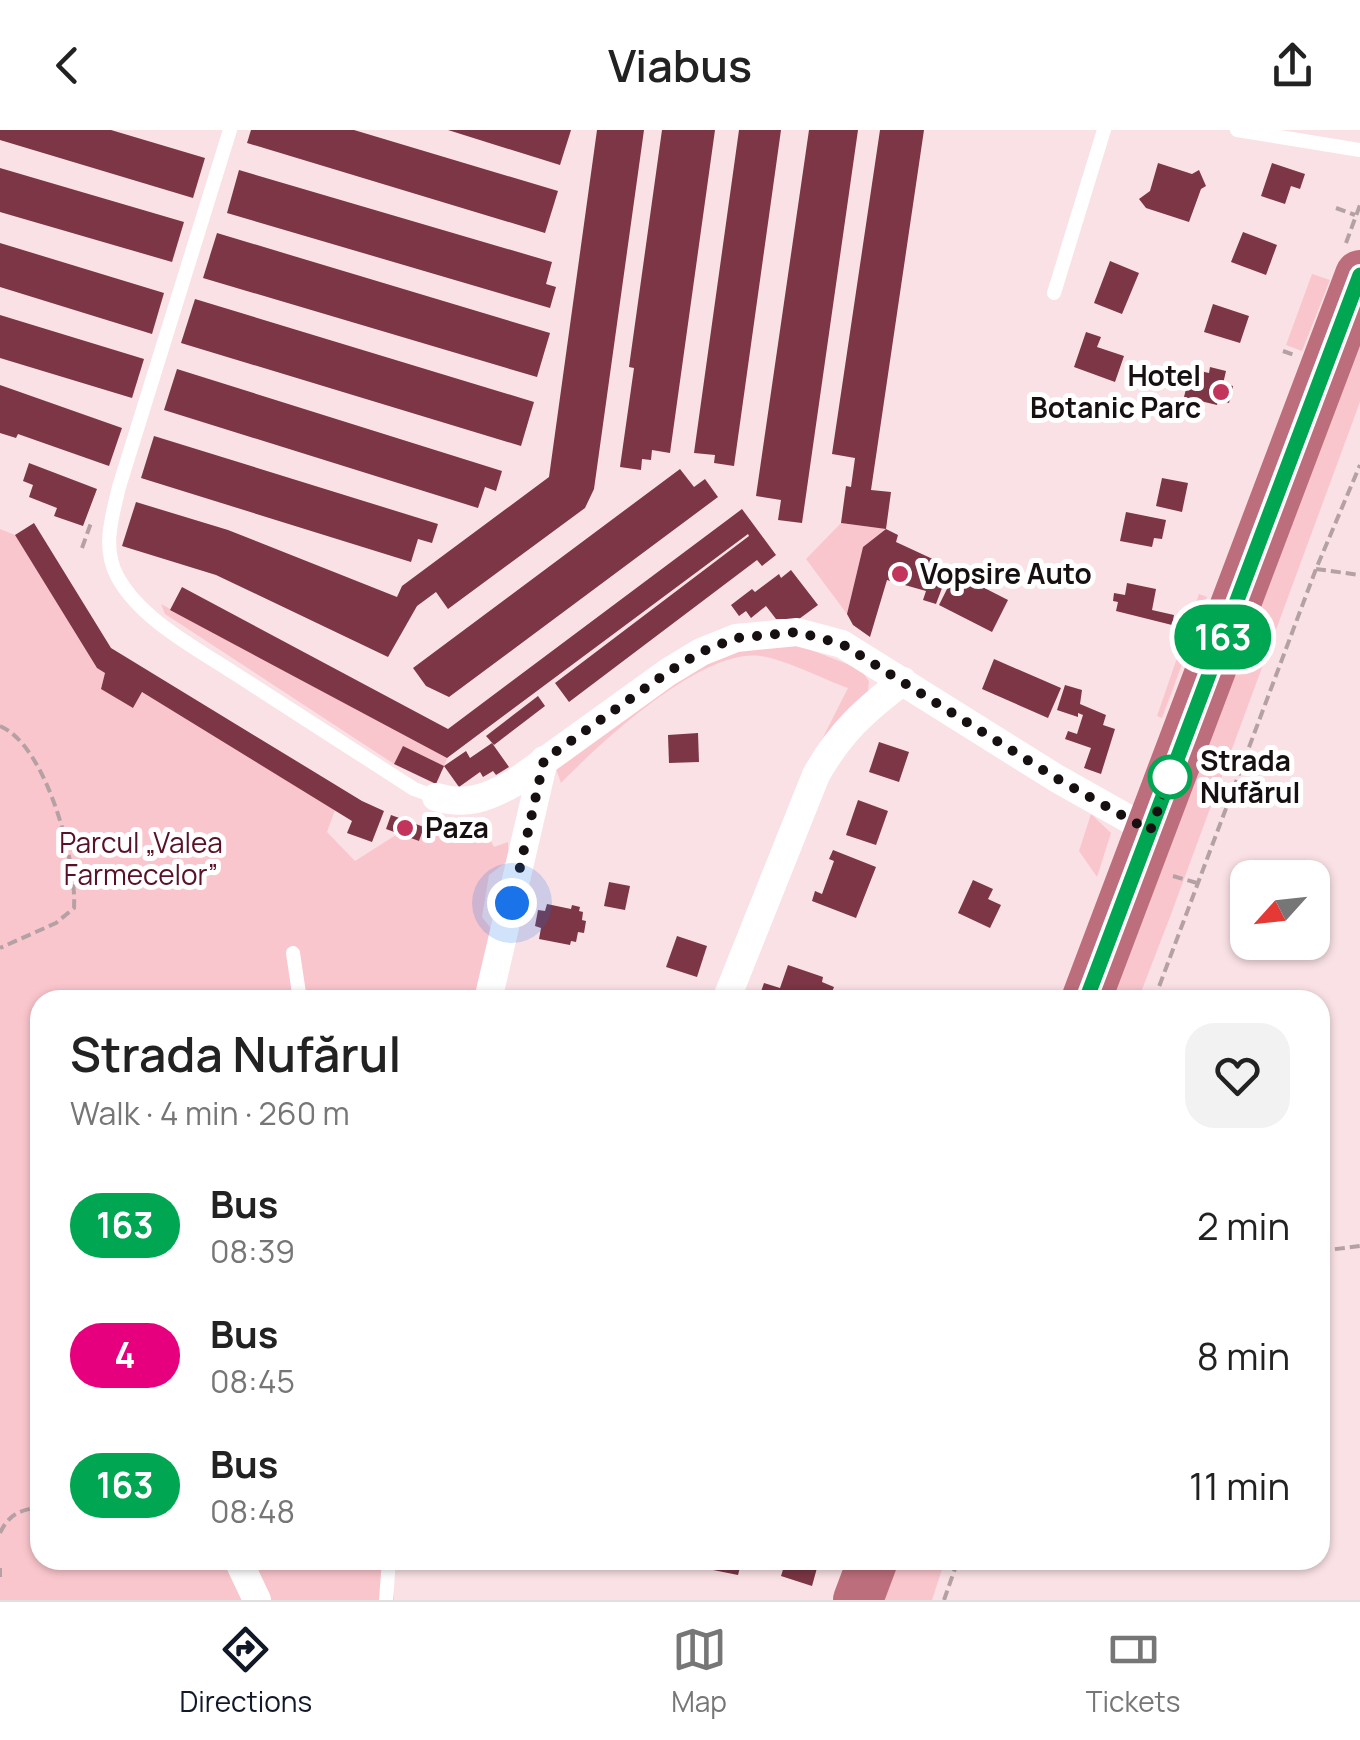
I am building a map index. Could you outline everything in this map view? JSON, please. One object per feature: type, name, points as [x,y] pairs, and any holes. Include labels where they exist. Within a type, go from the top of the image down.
[{"type":"highway","points":[[1090,990],[1360,275]]},
{"type":"highway","points":[[858,1600],[869,1570]]},
{"type":"street","points":[[436,797],[466,802],[483,799],[514,783],[701,652],[736,638],[797,632],[842,644],[1056,778],[1150,831]]},
{"type":"street","points":[[730,990],[816,775],[835,742],[866,709],[903,681]]},
{"type":"street","points":[[490,990],[544,760]]},
{"type":"street","points":[[243,1570],[257,1600]]},
{"type":"lane","points":[[230,130],[119,487],[108,536],[110,556],[117,576],[135,601],[182,639],[414,788],[436,797]]},
{"type":"lane","points":[[1054,294],[1104,130]]},
{"type":"lane","points":[[1237,130],[1360,150]]},
{"type":"lane","points":[[293,954],[298,990]]},
{"type":"lane","points":[[386,1600],[388,1570]]},
{"type":"path","points":[[1336,208],[1356,215]]},
{"type":"path","points":[[1158,990],[1316,569],[1360,465]]},
{"type":"path","points":[[1316,569],[1360,575]]},
{"type":"path","points":[[0,726],[25,745],[56,806],[70,852],[75,892],[74,908],[56,924],[0,948]]},
{"type":"path","points":[[1330,1250],[1360,1246]]},
{"type":"path","points":[[0,1533],[6,1521],[20,1510],[30,1508]]},
{"type":"path","points":[[0,1568],[0,1577]]},
{"type":"path","points":[[944,1600],[954,1570]]},
{"type":"green space","points":[[1312,274],[1330,280],[1302,351],[1286,345]]},
{"type":"green space","points":[[1360,320],[1360,402],[1170,917],[1142,990],[1108,990]]},
{"type":"green space","points":[[841,523],[886,529],[863,547],[847,614],[806,559]]},
{"type":"green space","name":"Parcul „Valea Farmecelor”","points":[[0,529],[15,535],[97,668],[105,673],[101,689],[133,708],[142,692],[335,810],[327,832],[355,861],[399,833],[419,841],[426,822],[463,828],[467,840],[487,833],[494,847],[508,842],[509,860],[489,875],[482,917],[493,931],[479,990],[30,990],[30,1570],[391,1570],[394,1600],[0,1600]]},
{"type":"green space","points":[[1199,594],[1207,597],[1162,718],[1157,716]]},
{"type":"green space","points":[[161,604],[447,758],[444,766],[403,746],[394,764],[165,614]]},
{"type":"green space","points":[[745,645],[798,645],[860,669],[869,681],[868,692],[812,759],[848,688],[769,658],[736,658],[710,667],[653,702],[561,783],[556,769],[681,674]]},
{"type":"green space","points":[[1091,814],[1111,833],[1097,877],[1079,851]]},
{"type":"green space","points":[[890,1570],[942,1570],[932,1600],[879,1600]]},
{"type":"building","points":[[0,130],[111,130],[205,158],[193,198],[0,140]]},
{"type":"building","points":[[251,130],[354,130],[558,191],[545,233],[247,143]]},
{"type":"building","points":[[448,130],[571,130],[560,165]]},
{"type":"building","points":[[597,130],[644,130],[594,489],[585,508],[448,609],[436,592],[417,606],[388,657],[216,575],[122,546],[136,502],[228,530],[397,597],[402,586],[549,477]]},
{"type":"building","points":[[662,130],[715,130],[670,453],[652,450],[651,460],[642,459],[641,470],[620,467],[634,368],[629,367]]},
{"type":"building","points":[[739,130],[781,130],[734,466],[714,463],[715,455],[694,453]]},
{"type":"building","points":[[809,130],[858,130],[802,523],[778,520],[781,500],[756,496]]},
{"type":"building","points":[[880,130],[924,130],[871,490],[891,492],[886,529],[841,523],[855,458],[832,454]]},
{"type":"building","points":[[1158,163],[1192,174],[1199,170],[1206,186],[1201,189],[1189,222],[1146,208],[1139,199],[1150,191]]},
{"type":"building","points":[[1272,163],[1305,174],[1300,189],[1291,186],[1285,204],[1261,196]]},
{"type":"building","points":[[0,168],[184,222],[172,262],[0,212]]},
{"type":"building","points":[[239,170],[552,262],[546,284],[556,287],[550,308],[227,213]]},
{"type":"building","points":[[1243,232],[1277,245],[1266,275],[1231,262]]},
{"type":"building","points":[[217,233],[550,333],[537,377],[203,278]]},
{"type":"building","points":[[0,243],[164,293],[152,334],[0,287]]},
{"type":"building","points":[[1110,261],[1139,273],[1122,314],[1094,303]]},
{"type":"building","points":[[195,299],[534,402],[521,446],[181,343]]},
{"type":"building","points":[[1213,304],[1249,316],[1240,343],[1204,332]]},
{"type":"building","points":[[0,315],[144,359],[132,398],[0,358]]},
{"type":"building","points":[[1086,332],[1101,337],[1097,347],[1124,356],[1115,382],[1074,367]]},
{"type":"building","points":[[1210,367],[1226,371],[1223,384],[1233,386],[1229,403],[1218,400],[1217,405],[1184,397],[1191,369],[1209,373]]},
{"type":"building","points":[[177,369],[502,471],[496,491],[485,487],[478,508],[164,410]]},
{"type":"building","points":[[0,385],[122,428],[109,466],[18,434],[16,438],[0,433]]},
{"type":"building","points":[[154,436],[438,524],[432,543],[418,539],[411,562],[141,478]]},
{"type":"building","points":[[29,463],[97,489],[83,526],[54,516],[57,508],[29,497],[33,485],[23,481]]},
{"type":"building","points":[[680,469],[694,487],[705,479],[718,497],[449,697],[426,686],[413,668]]},
{"type":"building","points":[[1162,478],[1188,483],[1182,512],[1156,506]]},
{"type":"building","points":[[742,509],[776,555],[762,566],[757,560],[569,702],[555,683],[748,534],[447,758],[170,610],[182,587],[448,729]]},
{"type":"building","points":[[1126,512],[1166,520],[1162,539],[1154,538],[1152,547],[1120,541]]},
{"type":"building","points":[[34,523],[111,648],[384,811],[372,842],[347,833],[352,821],[142,692],[133,708],[101,689],[105,673],[97,668],[15,535]]},
{"type":"building","points":[[886,529],[898,535],[896,542],[950,567],[936,604],[923,600],[926,591],[887,580],[870,637],[853,625],[847,614],[863,547]]},
{"type":"building","points":[[791,570],[818,605],[799,619],[776,619],[766,606],[751,618],[746,611],[739,616],[731,605],[752,589],[755,592]]},
{"type":"building","points":[[955,573],[1008,600],[992,632],[939,605]]},
{"type":"building","points":[[1127,583],[1156,589],[1152,610],[1174,615],[1172,625],[1116,611],[1114,593],[1125,595]]},
{"type":"building","points":[[994,659],[1061,688],[1048,718],[982,689]]},
{"type":"building","points":[[1065,685],[1082,690],[1080,704],[1106,715],[1103,725],[1115,729],[1101,774],[1084,768],[1091,748],[1065,739],[1068,731],[1077,734],[1083,715],[1057,710]]},
{"type":"building","points":[[538,696],[545,706],[494,745],[486,736]]},
{"type":"building","points":[[698,733],[699,762],[669,763],[668,735]]},
{"type":"building","points":[[879,742],[909,752],[899,782],[869,772]]},
{"type":"building","points":[[492,743],[509,767],[496,775],[493,771],[483,777],[480,772],[459,787],[444,766],[466,751],[470,758]]},
{"type":"building","points":[[403,746],[444,766],[436,784],[394,764]]},
{"type":"building","points":[[858,800],[888,811],[876,845],[846,835]]},
{"type":"building","name":"Paza","points":[[391,815],[424,827],[419,841],[386,829]]},
{"type":"building","points":[[833,850],[876,867],[856,918],[812,901],[815,891],[822,894],[834,861],[829,859]]},
{"type":"building","points":[[973,880],[993,889],[988,899],[1001,905],[990,928],[958,913]]},
{"type":"building","points":[[609,882],[630,886],[625,910],[604,906]]},
{"type":"building","points":[[547,904],[580,907],[582,920],[586,921],[584,933],[578,932],[576,942],[571,941],[570,945],[539,939],[541,928],[535,926],[538,910],[545,911]]},
{"type":"building","points":[[677,936],[707,946],[697,977],[666,967]]},
{"type":"building","points":[[788,965],[823,977],[822,982],[834,987],[762,990],[764,983],[780,988]]},
{"type":"building","points":[[713,1570],[739,1570],[738,1575]]},
{"type":"building","points":[[783,1570],[816,1570],[812,1586],[781,1576]]},
{"type":"bus line","name":"163","points":[[1090,990],[1360,275]]},
{"type":"place","name":"Hotel Botanic Parc","points":[[1221,392]]},
{"type":"place","name":"Vopsire Auto","points":[[900,574]]},
{"type":"place","name":"Strada Nufărul","points":[[1170,777]]},
{"type":"place","name":"Paza","points":[[405,828]]},
{"type":"route","points":[[512,903],[544,760],[668,672],[701,652],[736,638],[797,632],[842,644],[1056,778],[1150,831],[1170,777]]}]
